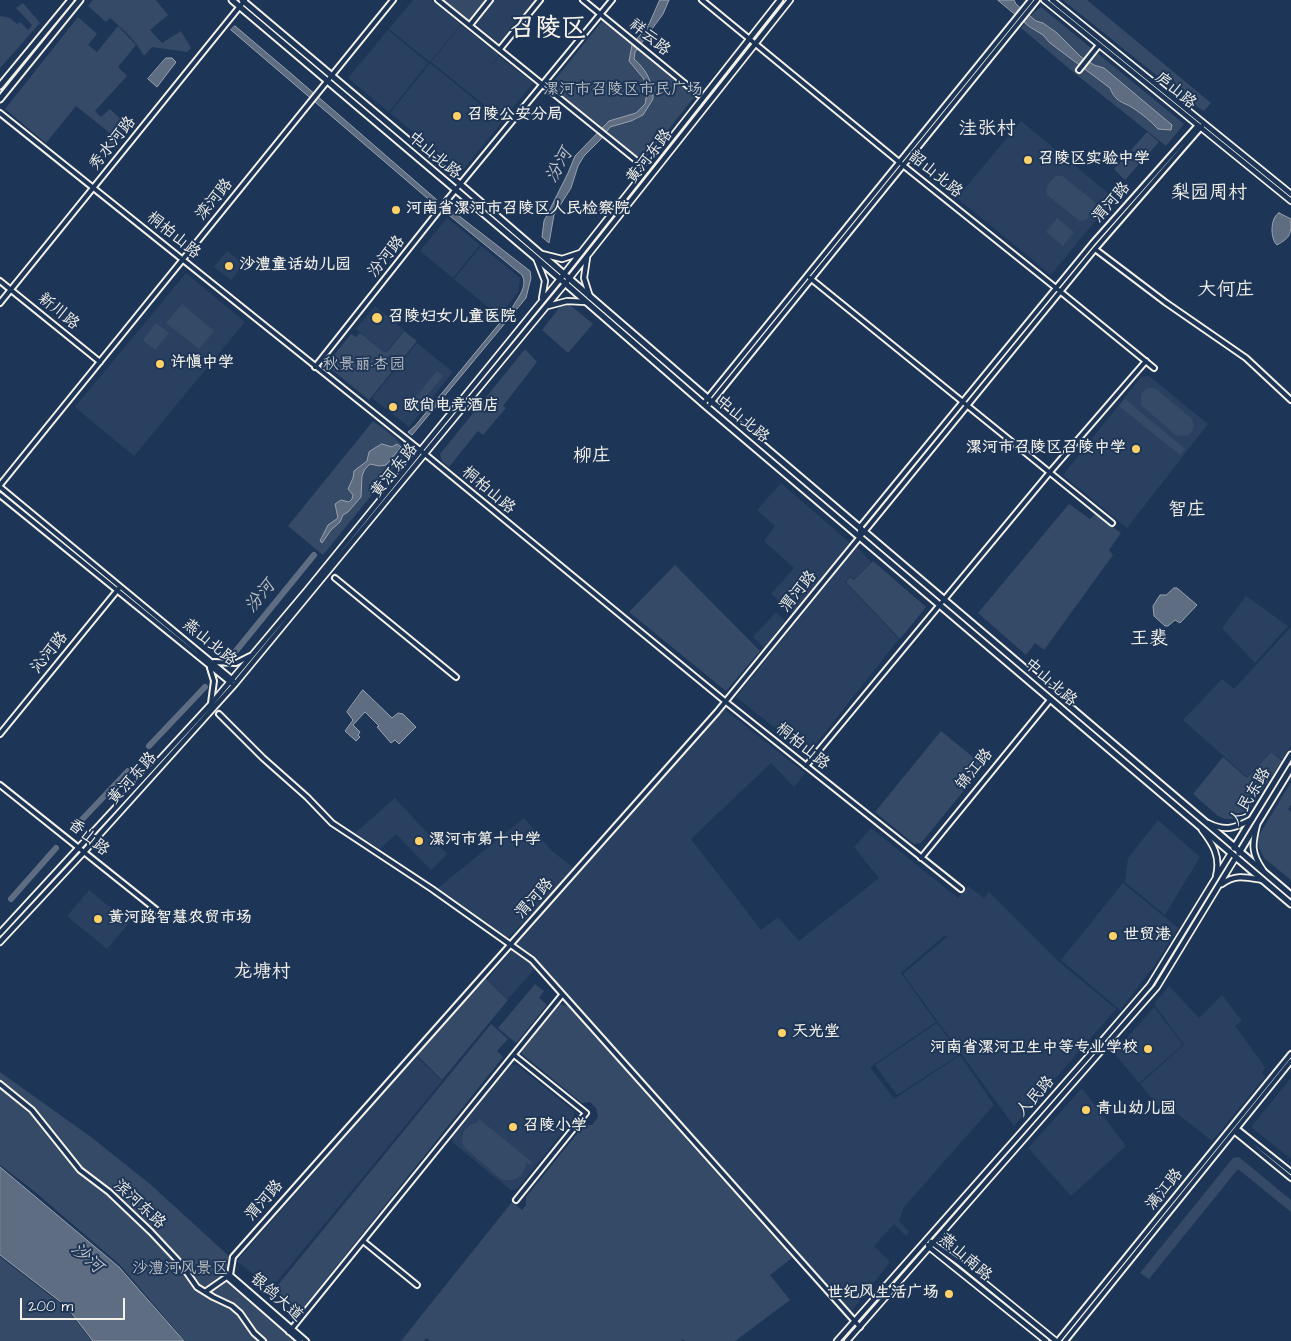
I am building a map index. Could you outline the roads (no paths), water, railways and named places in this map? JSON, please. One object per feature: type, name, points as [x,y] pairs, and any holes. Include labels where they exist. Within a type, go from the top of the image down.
[{"type":"main road","points":[[0,86],[71,0]]},
{"type":"main road","points":[[0,99],[80,0]]},
{"type":"main road","name":"中山北路","points":[[232,0],[243,2],[460,185],[537,255],[560,280],[705,406],[1291,904]]},
{"type":"main road","name":"黄河东路","points":[[0,933],[231,681],[560,280],[780,0]]},
{"type":"main road","name":"黄河东路","points":[[0,942],[235,684],[587,257],[790,0]]},
{"type":"main road","name":"庐山路","points":[[1044,0],[1291,201]]},
{"type":"main road","name":"庐山路","points":[[1052,0],[1291,194]]},
{"type":"main road","name":"中山北路","points":[[243,2],[327,81],[456,191],[564,274],[1291,895]]},
{"type":"main road","points":[[537,255],[562,259],[581,253]]},
{"type":"main road","points":[[537,255],[546,281],[542,301]]},
{"type":"main road","points":[[587,257],[583,273],[591,298]]},
{"type":"main road","points":[[546,306],[567,301],[586,302]]},
{"type":"main road","name":"人民东路","points":[[1231,853],[1291,755]]},
{"type":"main road","name":"人民东路","points":[[1236,857],[1291,768]]},
{"type":"main road","points":[[1202,819],[1216,826],[1229,828],[1237,827],[1253,818]]},
{"type":"main road","points":[[1258,822],[1253,839],[1253,848],[1256,858],[1267,875]]},
{"type":"main road","points":[[1196,824],[1213,845],[1217,855],[1218,864],[1214,882]]},
{"type":"main road","name":"人民路","points":[[837,1341],[927,1241],[1150,985],[1231,853]]},
{"type":"main road","name":"人民路","points":[[847,1341],[1157,987],[1236,857]]},
{"type":"main road","points":[[1219,886],[1234,877],[1243,876],[1263,880]]},
{"type":"main road","name":"燕山南路","points":[[1046,1341],[929,1247],[927,1241],[933,1242],[1057,1341]]},
{"type":"main road","points":[[1003,1306],[1007,1301]]},
{"type":"street","name":"滦河路","points":[[0,486],[393,0]]},
{"type":"street","points":[[438,0],[647,168]]},
{"type":"street","points":[[470,25],[490,0]]},
{"type":"street","points":[[500,49],[540,0]]},
{"type":"street","name":"祥云路","points":[[583,0],[699,95]]},
{"type":"street","name":"汾河路","points":[[315,367],[460,185],[612,0]]},
{"type":"street","name":"韶山北路","points":[[702,0],[902,165],[1154,368]]},
{"type":"street","points":[[902,165],[1031,0]]},
{"type":"street","points":[[705,406],[1037,0]]},
{"type":"street","name":"秀水河路","points":[[0,303],[243,2]]},
{"type":"street","points":[[1079,70],[1099,45]]},
{"type":"street","name":"桐柏山路","points":[[0,113],[420,450],[726,702],[961,889]]},
{"type":"street","name":"渭河路","points":[[862,529],[910,475],[1011,346],[1093,247],[1204,122]]},
{"type":"street","points":[[1093,247],[1165,302],[1246,358],[1291,400]]},
{"type":"street","points":[[810,278],[1112,523]]},
{"type":"street","name":"新川路","points":[[0,281],[100,362]]},
{"type":"street","points":[[806,766],[1050,472],[1146,362]]},
{"type":"street","name":"渭河路","points":[[229,1276],[234,1257],[726,702],[860,537],[862,529],[906,471],[965,404]]},
{"type":"street","points":[[906,471],[910,475]]},
{"type":"street","name":"燕山北路","points":[[0,486],[213,662],[231,681]]},
{"type":"street","name":"燕山北路","points":[[0,495],[116,592],[209,666],[235,684]]},
{"type":"street","points":[[335,578],[456,677]]},
{"type":"street","name":"沁河路","points":[[0,734],[120,587]]},
{"type":"street","points":[[213,662],[236,663],[252,655]]},
{"type":"street","points":[[209,666],[214,681],[211,704]]},
{"type":"street","name":"锦江路","points":[[921,858],[1050,700]]},
{"type":"street","points":[[219,714],[332,823],[432,889],[532,960],[860,1327]]},
{"type":"street","name":"香山路","points":[[0,784],[159,912]]},
{"type":"street","points":[[290,1330],[562,995]]},
{"type":"street","name":"漓江路","points":[[1057,1341],[1235,1130],[1291,1054]]},
{"type":"street","points":[[514,1056],[586,1113],[516,1200]]},
{"type":"street","name":"漓江路","points":[[1065,1341],[1291,1061]]},
{"type":"street","name":"滨河东路","points":[[0,1084],[32,1110],[80,1170],[109,1192],[144,1226],[180,1264],[197,1286],[236,1309],[254,1333],[263,1341]]},
{"type":"street","points":[[1235,1130],[1291,1172]]},
{"type":"street","points":[[1235,1130],[1291,1178]]},
{"type":"street","points":[[363,1241],[417,1285]]},
{"type":"street","points":[[205,1292],[229,1276]]},
{"type":"street","name":"银鸽大道","points":[[229,1276],[300,1341]]},
{"type":"street","name":"银鸽大道","points":[[290,1330],[306,1341]]},
{"type":"water","points":[[660,0],[669,0],[663,14],[635,52],[634,59],[648,77],[653,99],[643,115],[631,121],[610,127],[584,156],[578,166],[571,188],[554,215],[549,243],[542,237],[544,221],[575,156],[609,121],[636,113],[645,104],[647,86],[629,61],[632,45],[649,24]]},
{"type":"water","points":[[998,0],[1014,0],[1016,4],[1036,21],[1043,23],[1057,33],[1081,57],[1094,65],[1104,68],[1172,125],[1171,130],[1158,129],[1140,113],[1117,99],[1110,88],[1050,43],[1043,35],[1030,27]]},
{"type":"water","points":[[235,26],[437,200],[434,204],[231,30]]},
{"type":"water","points":[[166,58],[172,58],[176,62],[157,87],[148,79]]},
{"type":"water","points":[[454,212],[530,271],[531,278],[526,298],[412,435],[408,432],[415,426],[512,308],[524,284],[522,275],[450,216]]},
{"type":"water","points":[[1279,213],[1291,219],[1291,228],[1288,237],[1277,245],[1273,238],[1272,228],[1274,219]]},
{"type":"water","points":[[382,444],[392,447],[397,444],[401,447],[386,465],[370,464],[365,469],[362,476],[361,497],[343,515],[340,522],[331,530],[322,543],[320,541],[328,525],[338,518],[335,504],[341,500],[349,502],[352,499],[353,495],[348,489],[354,471],[367,461],[369,452]]},
{"type":"water","points":[[1174,588],[1177,588],[1197,605],[1180,623],[1175,620],[1168,626],[1165,626],[1154,616],[1153,606],[1160,595],[1166,595]]},
{"type":"water","points":[[363,690],[392,718],[398,713],[403,714],[416,727],[399,744],[395,740],[391,743],[377,727],[379,726],[365,712],[353,725],[360,732],[358,735],[360,737],[356,741],[345,731],[353,720],[347,712]]},
{"type":"water","name":"沙河","points":[[0,1167],[119,1267],[184,1341],[93,1341],[66,1306],[0,1255]]},
{"type":"waterway","name":"汾河","points":[[231,657],[314,555]]},
{"type":"waterway","name":"汾河","points":[[149,746],[205,687]]},
{"type":"waterway","name":"汾河","points":[[74,828],[128,771]]},
{"type":"waterway","name":"汾河","points":[[11,899],[56,848]]},
{"type":"place","name":"召陵公安分局","points":[[457,116]]},
{"type":"place","name":"召陵区实验中学","points":[[1028,160]]},
{"type":"place","name":"河南省漯河市召陵区人民检察院","points":[[396,210]]},
{"type":"place","name":"沙澧童话幼儿园","points":[[229,266]]},
{"type":"place","name":"召陵妇女儿童医院","points":[[377,318]]},
{"type":"place","name":"许慎中学","points":[[160,364]]},
{"type":"place","name":"欧尚电竞酒店","points":[[393,407]]},
{"type":"place","name":"漯河市召陵区召陵中学","points":[[1136,449]]},
{"type":"place","name":"漯河市第十中学","points":[[419,841]]},
{"type":"place","name":"黄河路智慧农贸市场","points":[[98,919]]},
{"type":"place","name":"世贸港","points":[[1113,936]]},
{"type":"place","name":"天光堂","points":[[782,1033]]},
{"type":"place","name":"河南省漯河卫生中等专业学校","points":[[1148,1049]]},
{"type":"place","name":"青山幼儿园","points":[[1086,1110]]},
{"type":"place","name":"召陵小学","points":[[513,1127]]},
{"type":"place","name":"世纪风生活广场","points":[[949,1294]]},
{"type":"district","name":"召陵区","points":[[548,31]]},
{"type":"district","name":"洼张村","points":[[987,130]]},
{"type":"district","name":"梨园周村","points":[[1209,194]]},
{"type":"district","name":"大何庄","points":[[1226,291]]},
{"type":"district","name":"柳庄","points":[[592,457]]},
{"type":"district","name":"智庄","points":[[1187,511]]},
{"type":"district","name":"王裴","points":[[1149,640]]},
{"type":"district","name":"龙塘村","points":[[262,973]]},
{"type":"park label","name":"漯河市召陵区市民广场","points":[[623,91]]},
{"type":"park label","name":"秋景丽·杏园","points":[[364,366]]},
{"type":"park label","name":"沙澧河风景区","points":[[180,1270]]}]
